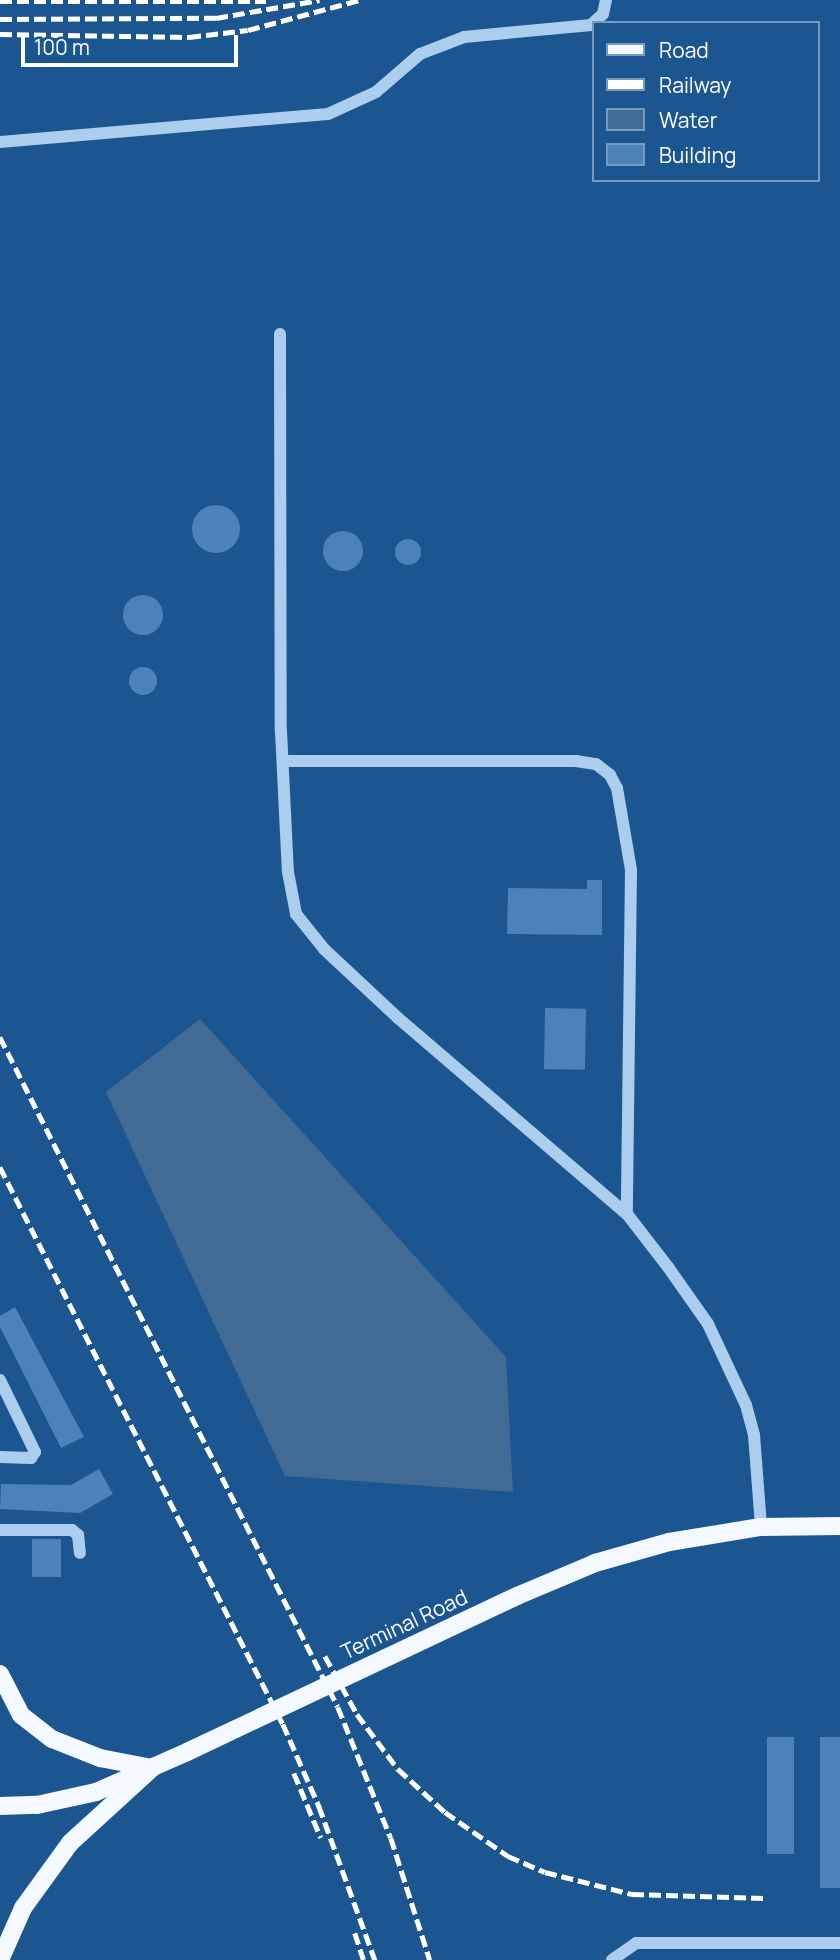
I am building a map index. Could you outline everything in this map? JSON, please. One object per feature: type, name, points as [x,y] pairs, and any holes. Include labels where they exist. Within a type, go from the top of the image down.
[{"type":"main road","name":"Terminal Road","points":[[0,1806],[65,1800],[152,1768],[517,1596],[631,1551],[761,1527],[840,1527]]},
{"type":"main road","points":[[0,1674],[21,1716],[35,1728],[75,1750],[152,1768]]},
{"type":"main road","points":[[0,1960],[23,1908],[70,1843],[152,1768]]},
{"type":"lane","points":[[595,21],[603,14],[606,0]]},
{"type":"lane","points":[[0,142],[328,114],[376,92],[419,54],[464,37],[592,24]]},
{"type":"lane","points":[[280,334],[283,761],[288,872],[296,914],[306,930],[398,1018],[627,1214],[708,1324],[736,1380],[754,1435],[761,1527]]},
{"type":"lane","points":[[283,761],[576,761],[596,764],[610,775],[617,788],[631,870],[627,1214]]},
{"type":"lane","points":[[0,1380],[35,1452],[31,1458],[0,1457]]},
{"type":"lane","points":[[0,1530],[72,1530],[78,1535],[80,1553]]},
{"type":"lane","points":[[612,1960],[636,1943],[840,1943]]},
{"type":"water","points":[[200,1019],[506,1357],[513,1492],[285,1476],[106,1092]]},
{"type":"building","points":[[216,505],[233,512],[240,529],[233,546],[216,553],[199,546],[192,529],[199,512]]},
{"type":"building","points":[[343,531],[351,532],[357,537],[362,543],[362,559],[357,565],[351,570],[343,571],[335,570],[329,565],[324,559],[323,551],[324,543],[329,537],[335,532]]},
{"type":"building","points":[[408,539],[417,543],[421,552],[417,561],[408,565],[399,561],[395,552],[399,543]]},
{"type":"building","points":[[143,595],[157,601],[163,615],[157,629],[143,635],[129,629],[123,615],[129,601]]},
{"type":"building","points":[[143,667],[153,671],[157,681],[153,691],[143,695],[133,691],[129,681],[133,671]]},
{"type":"building","points":[[587,880],[602,880],[602,935],[507,934],[508,888],[587,889]]},
{"type":"building","points":[[545,1008],[586,1009],[585,1070],[544,1069]]},
{"type":"building","points":[[15,1307],[84,1437],[61,1448],[0,1327],[0,1316]]},
{"type":"building","points":[[99,1469],[113,1494],[80,1513],[0,1509],[1,1484],[71,1485]]},
{"type":"building","points":[[32,1539],[61,1539],[61,1577],[32,1577]]},
{"type":"building","points":[[767,1737],[794,1737],[794,1854],[767,1854]]},
{"type":"building","points":[[820,1737],[840,1737],[840,1888],[820,1888]]},
{"type":"railway","points":[[0,19],[216,18],[319,0]]},
{"type":"railway","points":[[0,34],[189,37],[248,30],[359,0]]},
{"type":"railway","points":[[0,2],[266,2]]},
{"type":"railway","points":[[0,1037],[338,1707],[391,1838],[430,1960]]},
{"type":"railway","points":[[0,1167],[283,1724],[319,1806],[375,1960]]},
{"type":"railway","points":[[325,1656],[357,1714],[398,1769],[445,1812],[508,1856],[545,1872],[632,1894],[765,1898]]},
{"type":"railway","points":[[294,1773],[321,1838]]},
{"type":"railway","points":[[355,1933],[364,1960]]}]
